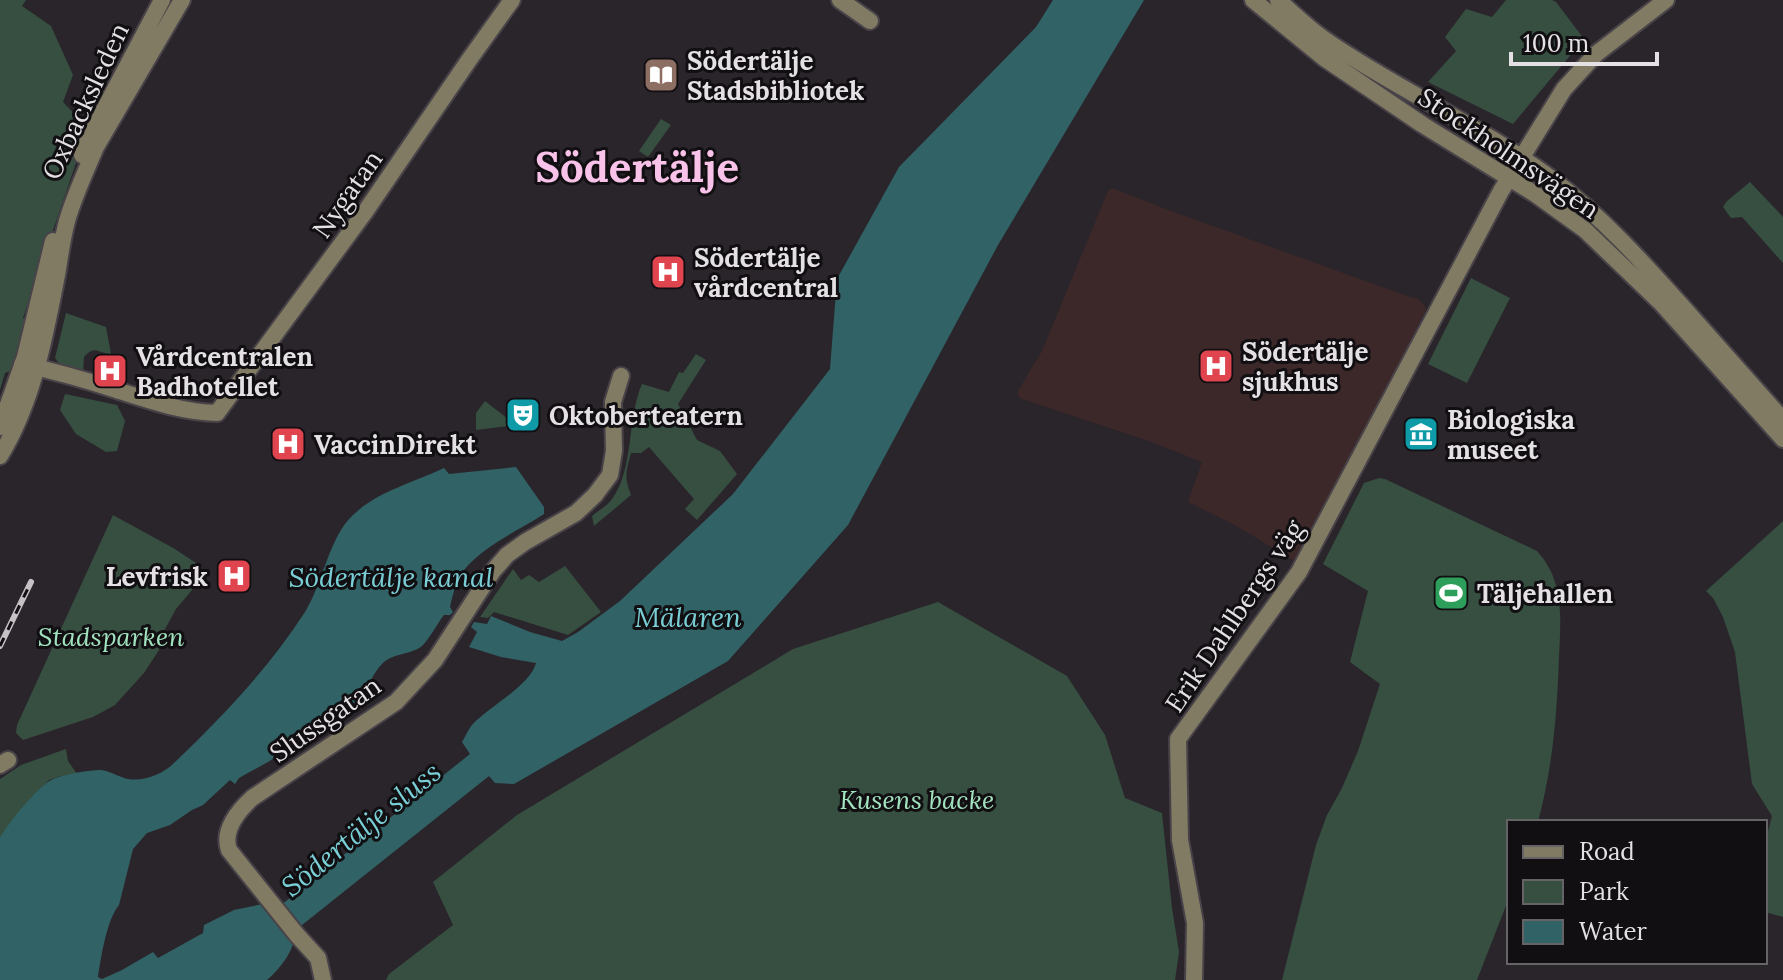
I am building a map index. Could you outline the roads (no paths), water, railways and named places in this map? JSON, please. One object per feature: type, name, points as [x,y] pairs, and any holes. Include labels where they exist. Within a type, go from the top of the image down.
[{"type":"street","name":"Oxbacksleden","points":[[28,371],[59,216],[87,142],[162,0]]},
{"type":"street","name":"Oxbacksleden","points":[[28,371],[56,279],[67,221],[96,147],[182,0]]},
{"type":"street","name":"Nygatan","points":[[28,371],[72,376],[156,404],[198,413],[217,413],[365,212],[512,0]]},
{"type":"street","points":[[840,0],[870,21]]},
{"type":"street","name":"Stockholmsvägen","points":[[1253,0],[1324,58],[1585,230],[1661,303],[1783,439]]},
{"type":"street","name":"Stockholmsvägen","points":[[1278,0],[1310,29],[1353,58],[1521,157],[1567,191],[1636,256],[1783,420]]},
{"type":"street","name":"Erik Dahlbergs väg","points":[[1194,980],[1195,923],[1180,840],[1178,739],[1299,572],[1509,178],[1564,89],[1596,54],[1666,0]]},
{"type":"street","points":[[0,427],[28,371]]},
{"type":"street","points":[[0,456],[13,434],[28,371]]},
{"type":"street","name":"Slussgatan","points":[[323,980],[318,958],[229,850],[226,843],[229,830],[242,807],[266,788],[396,702],[435,660],[493,571],[507,555],[576,513],[595,495],[610,475],[614,451],[613,402],[621,376]]},
{"type":"water","name":"Södertälje kanal","points":[[1053,0],[1144,0],[998,245],[848,525],[728,661],[514,784],[495,783],[489,776],[297,929],[287,957],[267,980],[0,980],[0,837],[35,794],[52,779],[81,772],[101,770],[137,779],[164,771],[227,710],[291,633],[311,600],[338,535],[353,515],[385,494],[444,468],[449,474],[516,467],[544,507],[544,514],[491,546],[472,562],[457,583],[450,607],[453,612],[444,615],[422,646],[382,664],[353,706],[239,778],[235,784],[230,780],[203,805],[170,825],[147,833],[133,849],[119,905],[108,929],[98,977],[102,979],[122,970],[153,952],[158,958],[203,933],[204,925],[234,910],[263,904],[271,913],[470,754],[462,742],[471,727],[526,680],[536,663],[469,647],[477,632],[471,627],[474,622],[487,624],[491,616],[562,641],[620,601],[733,494],[830,369],[837,279],[899,167],[1036,27]]},
{"type":"railway","points":[[0,646],[31,582]]},
{"type":"place","name":"Södertälje Stadsbibliotek","points":[[661,75]]},
{"type":"place","name":"Södertälje vårdcentral","points":[[668,272]]},
{"type":"place","name":"Södertälje sjukhus","points":[[1216,366]]},
{"type":"place","name":"Vårdcentralen Badhotellet","points":[[110,371]]},
{"type":"place","name":"Oktoberteatern","points":[[523,415]]},
{"type":"place","name":"Biologiska museet","points":[[1421,434]]},
{"type":"place","name":"VaccinDirekt","points":[[288,444]]},
{"type":"place","name":"Levfrisk","points":[[234,576]]},
{"type":"place","name":"Täljehallen","points":[[1451,593]]},
{"type":"district","name":"Södertälje","points":[[637,167]]},
{"type":"water label","name":"Mälaren","points":[[688,617]]},
{"type":"water label","name":"Södertälje sluss","points":[[361,829]]},
{"type":"park label","name":"Stadsparken","points":[[111,636]]},
{"type":"park label","name":"Kusens backe","points":[[917,799]]}]
